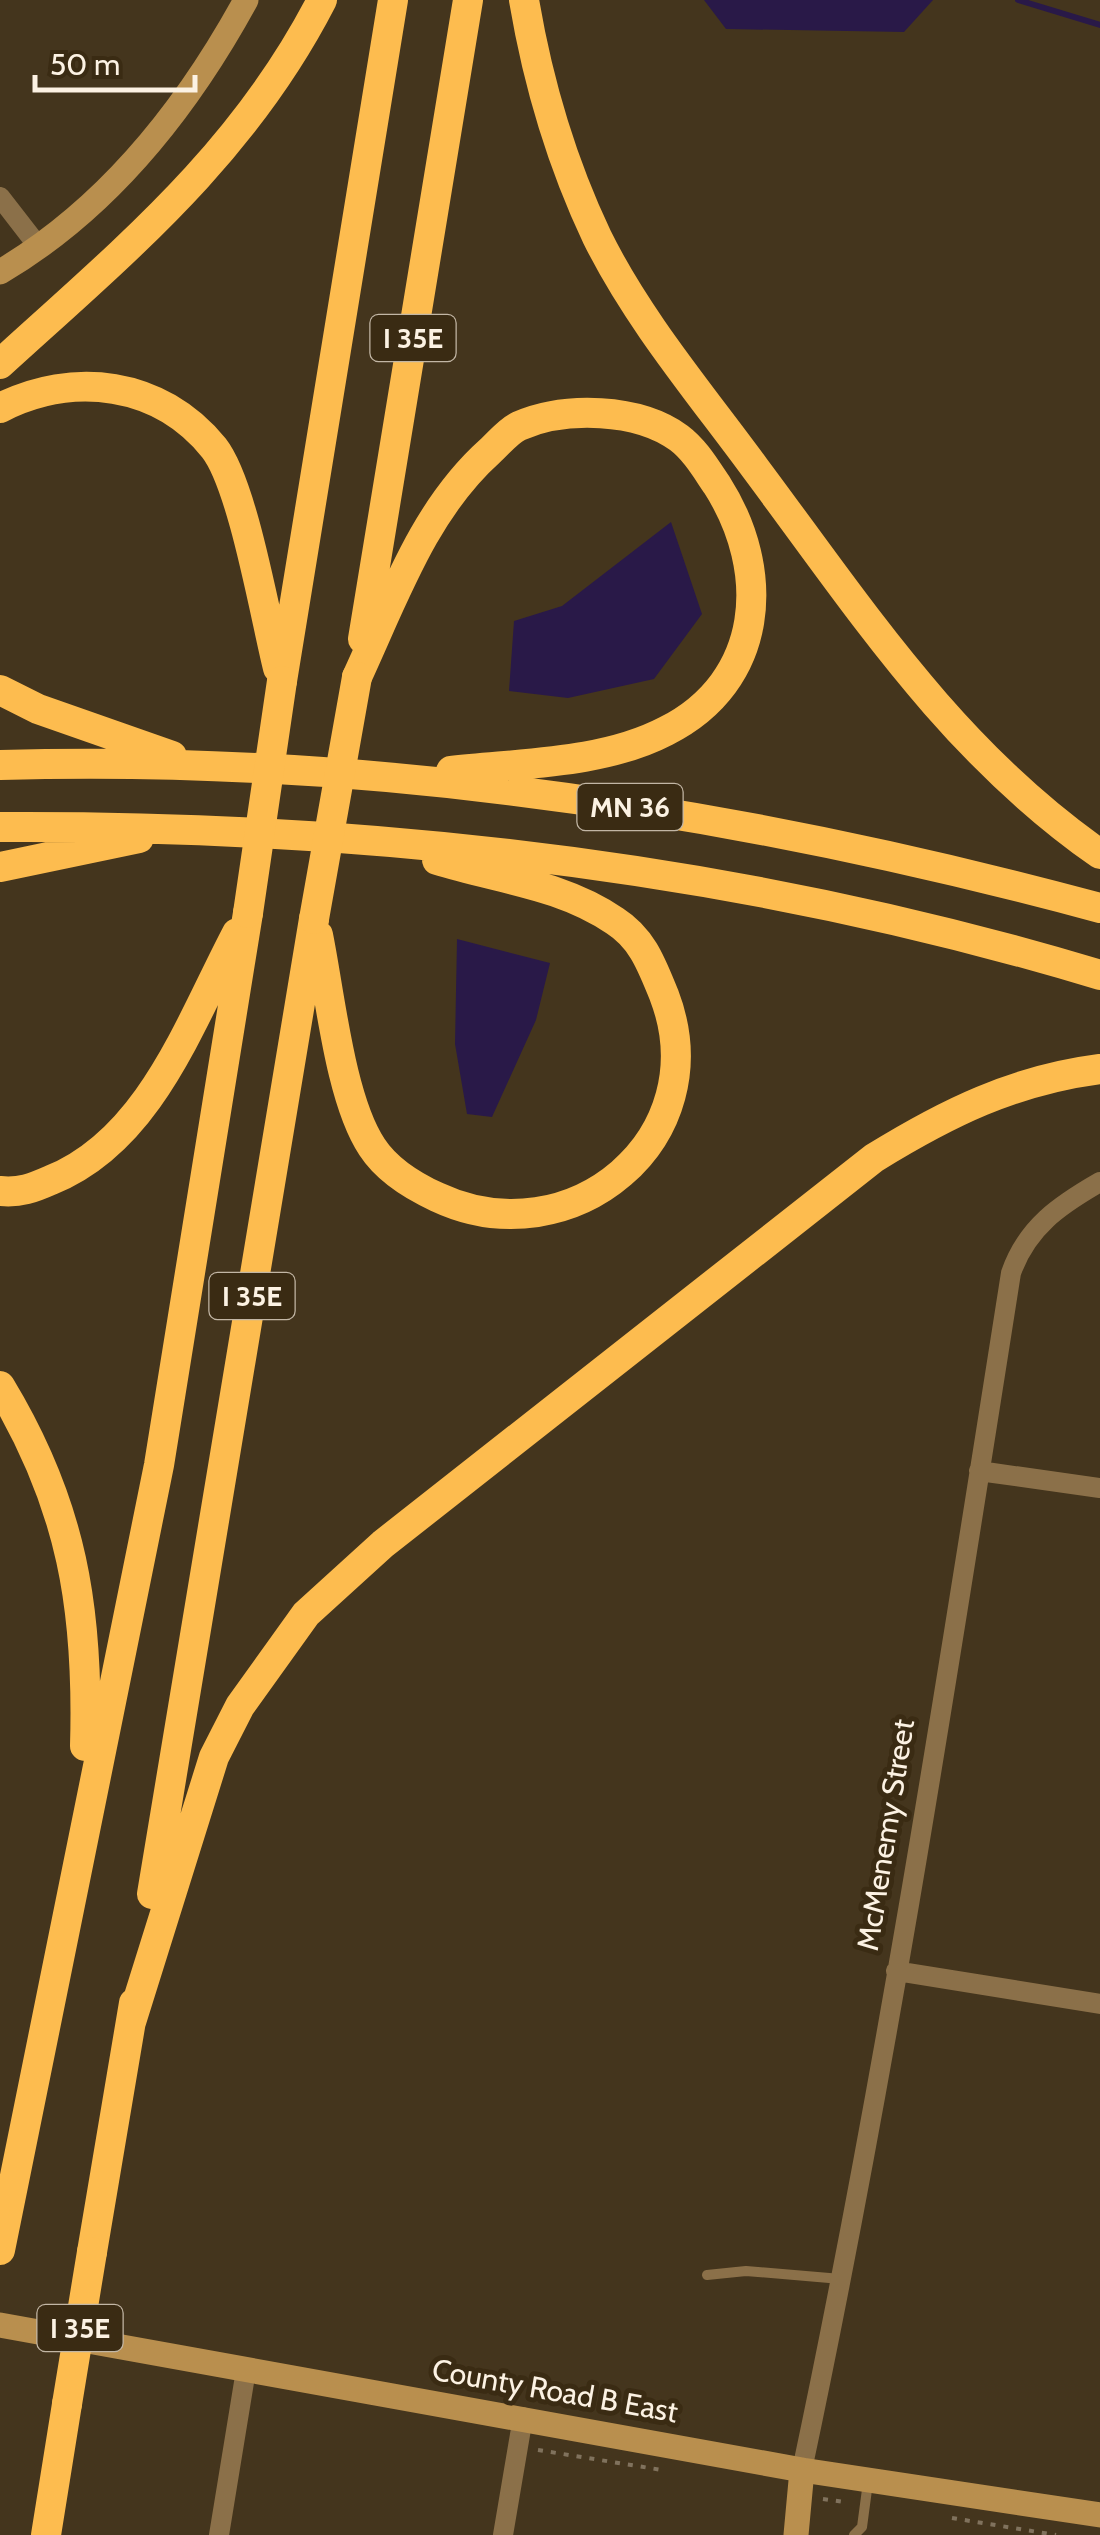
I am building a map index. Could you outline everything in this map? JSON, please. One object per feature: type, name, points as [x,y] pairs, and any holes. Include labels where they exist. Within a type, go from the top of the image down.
[{"type":"highway","points":[[0,364],[203,175],[276,78],[322,0]]},
{"type":"highway","name":"I 35E","points":[[1,2244],[158,1465],[281,673],[393,0]]},
{"type":"highway","name":"I 35E","points":[[46,2535],[468,0]]},
{"type":"highway","points":[[524,0],[546,105],[572,182],[599,241],[650,324],[908,674],[957,733],[1006,781],[1100,854]]},
{"type":"highway","points":[[0,408],[32,392],[109,384],[176,416],[214,449],[238,498],[281,673]]},
{"type":"highway","points":[[357,676],[428,526],[461,477],[517,427],[562,416],[633,417],[678,438],[701,460],[740,527],[752,567],[754,603],[740,652],[713,698],[667,731],[626,746],[403,777]]},
{"type":"highway","points":[[0,690],[38,709],[194,763]]},
{"type":"highway","name":"MN 36","points":[[0,765],[194,763],[403,777],[543,794],[752,828],[1100,908]]},
{"type":"highway","name":"MN 36","points":[[0,826],[182,828],[494,851],[702,881],[865,914],[1100,975]]},
{"type":"highway","points":[[0,867],[182,828]]},
{"type":"highway","points":[[315,927],[352,1104],[372,1149],[410,1184],[482,1214],[529,1216],[567,1207],[602,1191],[630,1168],[655,1133],[675,1076],[676,1037],[646,950],[618,922],[584,903],[534,884],[372,840]]},
{"type":"highway","points":[[0,1191],[19,1193],[84,1166],[128,1127],[245,922]]},
{"type":"highway","points":[[131,2022],[194,1810],[214,1756],[271,1658],[333,1588],[874,1158],[950,1112],[1032,1084],[1100,1069]]},
{"type":"highway","points":[[0,1386],[48,1476],[79,1582],[87,1669],[83,1834]]},
{"type":"street","points":[[0,272],[125,176],[223,42],[246,0]]},
{"type":"street","points":[[0,197],[38,246]]},
{"type":"street","name":"McMenemy Street","points":[[796,2535],[802,2470],[842,2279],[896,1971],[1011,1272],[1019,1249],[1060,1206],[1100,1182]]},
{"type":"street","points":[[979,1471],[1100,1488]]},
{"type":"street","points":[[896,1971],[1100,2004]]},
{"type":"street","name":"County Road B East","points":[[0,2325],[802,2470],[1100,2515]]},
{"type":"street","points":[[219,2535],[246,2370]]},
{"type":"street","points":[[504,2535],[523,2417]]},
{"type":"lane","points":[[707,2276],[746,2272],[842,2279]]},
{"type":"lane","points":[[854,2535],[862,2527],[868,2481]]},
{"type":"shaded area","points":[[704,0],[933,0],[904,32],[726,29]]},
{"type":"shaded area","points":[[671,522],[702,614],[654,679],[568,698],[509,691],[514,621],[562,606]]},
{"type":"shaded area","points":[[457,939],[550,963],[536,1020],[492,1117],[467,1114],[455,1044]]},
{"type":"waterway","points":[[1018,0],[1100,25]]}]
